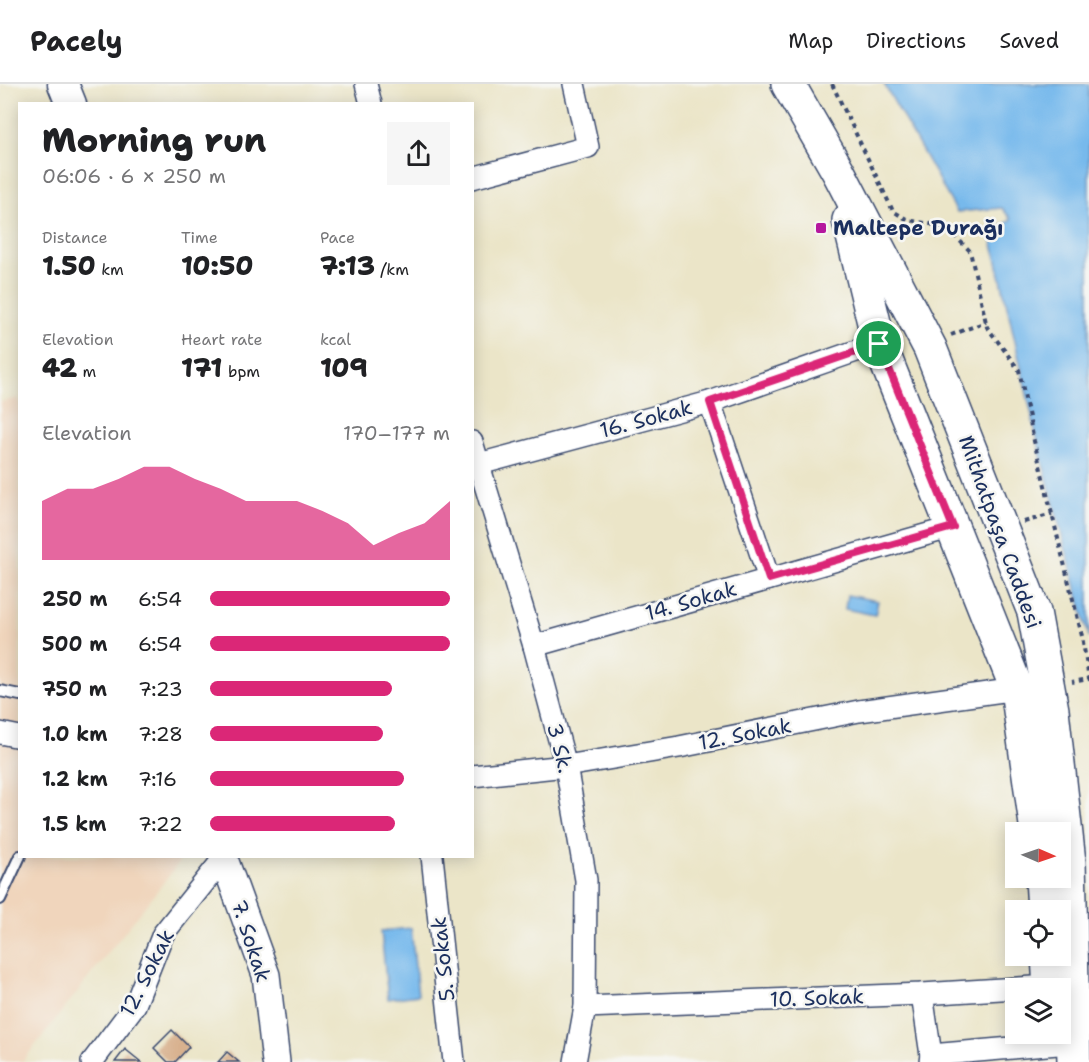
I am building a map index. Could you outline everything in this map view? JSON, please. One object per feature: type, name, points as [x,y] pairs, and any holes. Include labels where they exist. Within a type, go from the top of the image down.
[{"type":"main road","points":[[63,84],[70,102]]},
{"type":"main road","name":"Mithatpaşa Caddesi","points":[[788,84],[838,171],[928,343],[1034,612],[1052,710],[1056,822]]},
{"type":"main road","name":"Mithatpaşa Caddesi","points":[[838,171],[879,344],[1017,689],[1036,822]]},
{"type":"main road","points":[[1017,689],[1052,710]]},
{"type":"main road","name":"Mithatpaşa Caddesi","points":[[1058,888],[1062,1050]]},
{"type":"street","points":[[366,84],[370,102]]},
{"type":"street","points":[[474,177],[588,147],[574,84]]},
{"type":"street","name":"16. Sokak","points":[[474,449],[710,402],[879,344]]},
{"type":"street","points":[[710,402],[769,579]]},
{"type":"street","name":"3 Sk.","points":[[474,449],[534,646],[566,766],[586,880],[585,1007],[575,1062]]},
{"type":"street","name":"14. Sokak","points":[[534,646],[953,527]]},
{"type":"street","name":"12. Sokak","points":[[474,776],[566,766],[679,747],[859,711],[1017,689]]},
{"type":"street","points":[[0,733],[18,737]]},
{"type":"street","name":"12. Sokak","points":[[92,1062],[135,1005],[163,934],[222,858]]},
{"type":"street","name":"7. Sokak","points":[[223,858],[266,975],[276,1062]]},
{"type":"street","name":"5. Sokak","points":[[432,858],[454,1062]]},
{"type":"street","name":"10. Sokak","points":[[585,1007],[922,994],[1049,977]]},
{"type":"street","points":[[922,994],[930,1059],[1062,1050]]},
{"type":"lane","points":[[0,691],[18,695]]},
{"type":"lane","points":[[0,899],[19,858]]},
{"type":"path","points":[[832,84],[893,211],[908,220],[931,224],[956,237],[970,251],[987,327],[1020,370],[1036,452],[1082,636],[1089,679]]},
{"type":"path","points":[[928,343],[986,322]]},
{"type":"shaded area","points":[[18,398],[18,858],[178,858],[179,863],[22,1062],[0,1062],[0,402]]},
{"type":"water","points":[[884,84],[1089,84],[1089,637],[1041,456],[991,235],[1011,219],[1002,208],[957,212]]},
{"type":"water","points":[[847,595],[878,601],[875,615],[845,609]]},
{"type":"water","points":[[411,928],[418,995],[388,999],[381,931]]},
{"type":"building","points":[[172,1030],[189,1047],[175,1062],[168,1062],[154,1048]]},
{"type":"building","points":[[125,1049],[141,1062],[115,1062]]},
{"type":"building","points":[[227,1052],[239,1062],[218,1062]]},
{"type":"place","name":"Maltepe Durağı","points":[[821,228]]},
{"type":"route","points":[[879,344],[953,527],[769,579],[710,402],[879,344]]}]
